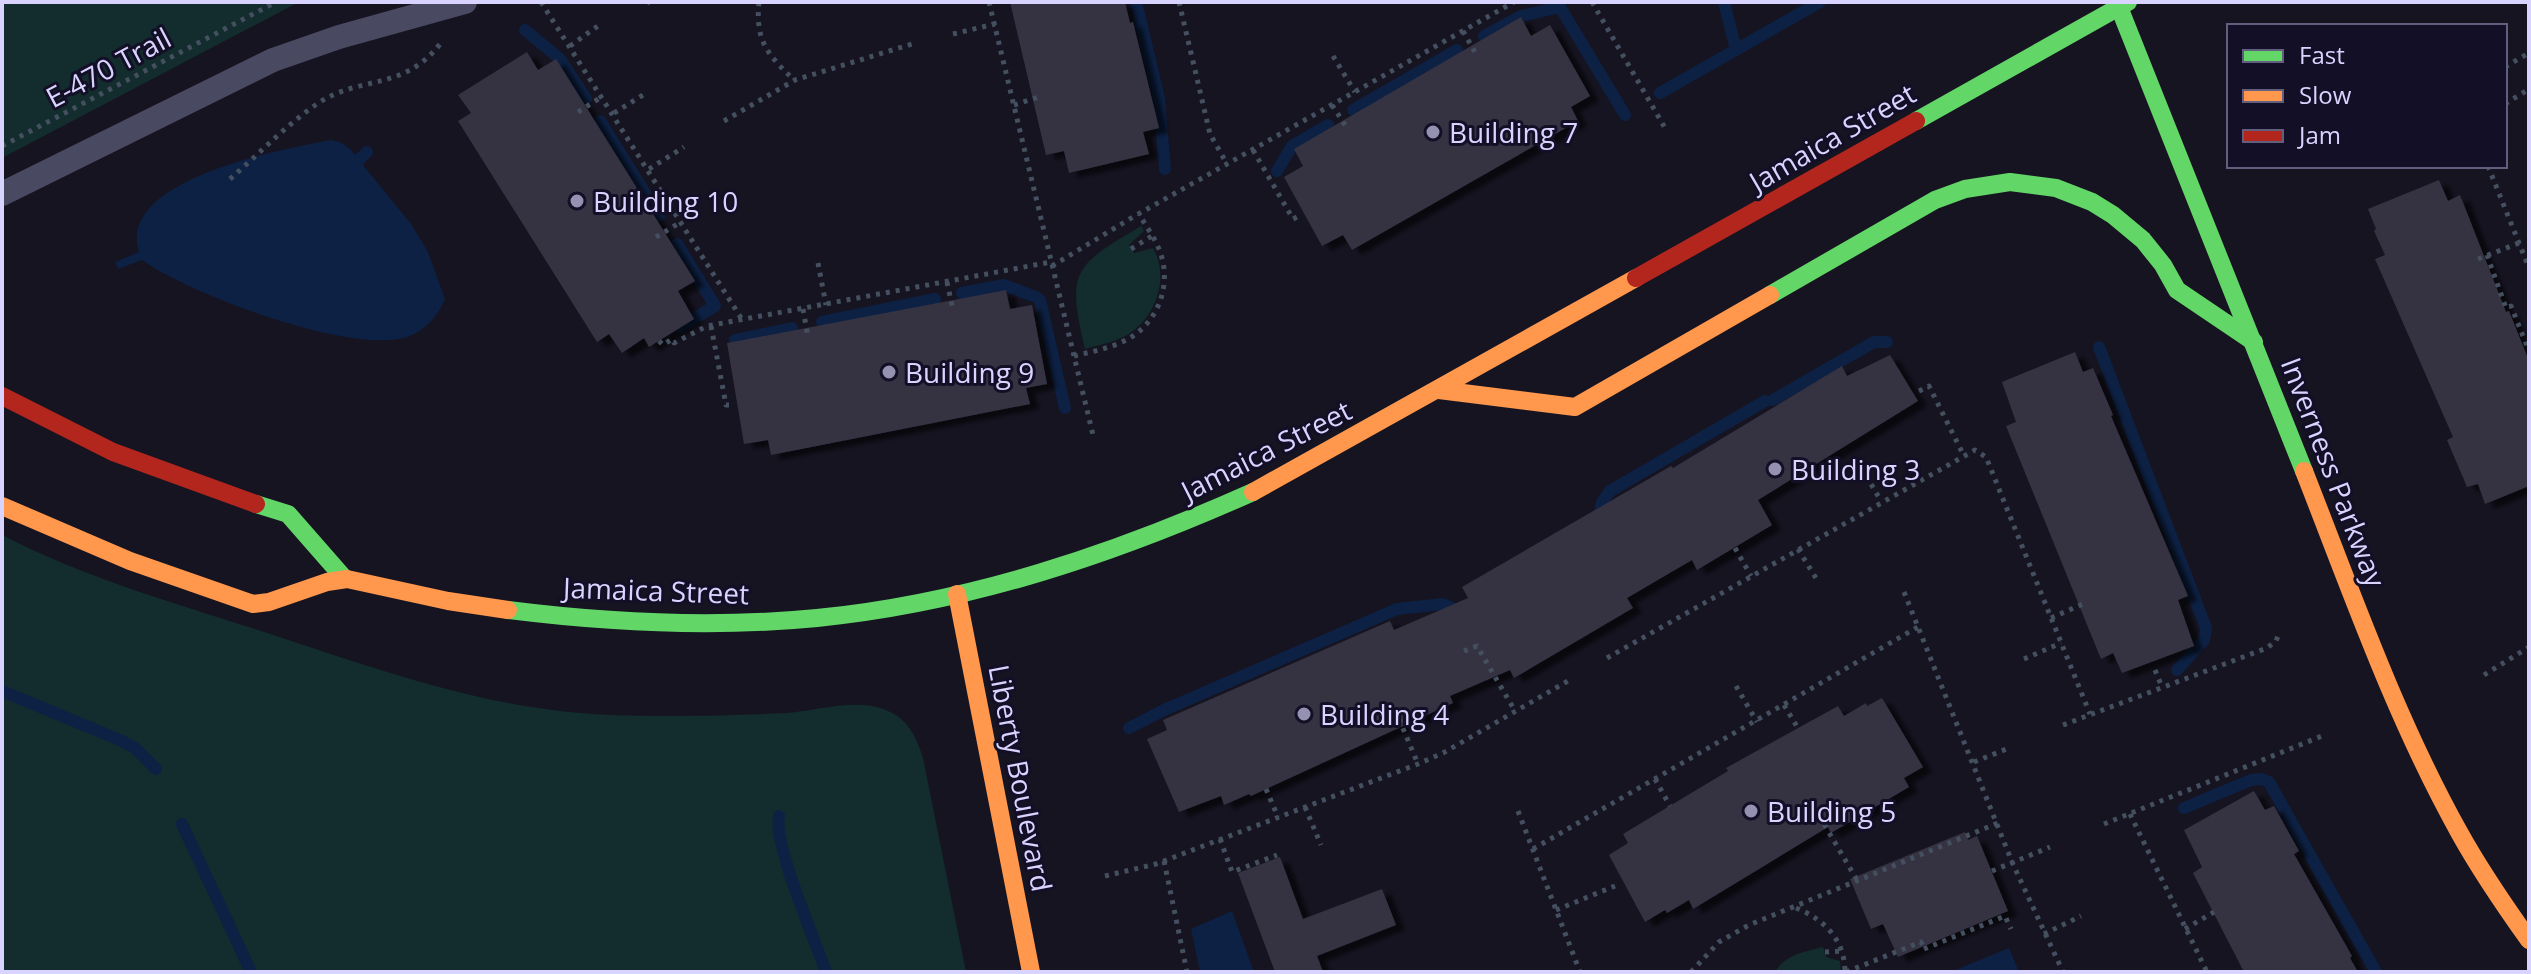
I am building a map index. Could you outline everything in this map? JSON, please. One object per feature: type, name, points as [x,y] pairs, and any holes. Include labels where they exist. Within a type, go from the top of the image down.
[{"type":"main road","name":"Inverness Parkway","points":[[2124,5],[2393,698],[2467,846],[2529,940]]},
{"type":"main road","name":"Jamaica Street","points":[[2,506],[127,560],[258,604],[344,578],[432,598],[509,610],[608,619],[679,621],[825,617],[957,594],[1052,570],[1204,515],[1292,472],[2124,5]]},
{"type":"main road","points":[[1439,390],[1575,407],[1935,200],[1965,189],[2000,182],[2056,188],[2104,208],[2143,240],[2163,265],[2177,290],[2254,342]]},
{"type":"main road","points":[[2,396],[62,428],[127,457],[221,493],[288,514],[344,578]]},
{"type":"main road","name":"Liberty Boulevard","points":[[957,594],[1031,972]]},
{"type":"lane","points":[[2,194],[273,60],[339,37],[461,3]]},
{"type":"path","name":"E-470 Trail","points":[[2,146],[276,2]]},
{"type":"path","points":[[541,2],[743,321]]},
{"type":"path","points":[[759,2],[758,27],[764,46],[775,62],[795,80]]},
{"type":"path","points":[[989,2],[1093,435]]},
{"type":"path","points":[[1179,2],[1210,134],[1227,164]]},
{"type":"path","points":[[659,341],[663,345],[672,339],[674,343],[711,326],[1052,264],[1514,2]]},
{"type":"path","points":[[1592,2],[1665,128]]},
{"type":"path","points":[[230,179],[321,102],[405,75],[426,60],[446,34],[461,3]]},
{"type":"path","points":[[569,46],[602,23]]},
{"type":"path","points":[[953,34],[995,24]]},
{"type":"path","points":[[1463,31],[1476,54]]},
{"type":"path","points":[[724,121],[795,80],[912,44]]},
{"type":"path","points":[[2507,66],[2529,53]]},
{"type":"path","points":[[1333,56],[1355,92]]},
{"type":"path","points":[[2507,103],[2529,89]]},
{"type":"path","points":[[614,113],[648,92]]},
{"type":"path","points":[[578,112],[603,96]]},
{"type":"path","points":[[1014,105],[1042,96]]},
{"type":"path","points":[[1332,105],[1347,128]]},
{"type":"path","points":[[649,169],[684,147]]},
{"type":"path","points":[[1253,150],[1293,219],[1297,217]]},
{"type":"path","points":[[2489,168],[2529,268]]},
{"type":"path","points":[[1074,356],[1126,341],[1151,318],[1161,301],[1165,280],[1163,260],[1139,214]]},
{"type":"path","points":[[656,237],[681,222]]},
{"type":"path","points":[[1131,249],[1152,236]]},
{"type":"path","points":[[2478,259],[2519,243]]},
{"type":"path","points":[[2487,255],[2506,308],[2511,306],[2529,351]]},
{"type":"path","points":[[818,263],[826,305]]},
{"type":"path","points":[[947,282],[953,310]]},
{"type":"path","points":[[803,309],[808,337]]},
{"type":"path","points":[[711,326],[726,405],[729,405]]},
{"type":"path","points":[[1919,391],[1929,386],[1964,454]]},
{"type":"path","points":[[1607,658],[1975,450],[1986,457],[2090,714]]},
{"type":"path","points":[[1861,467],[1881,501]]},
{"type":"path","points":[[1735,548],[1751,576]]},
{"type":"path","points":[[1798,549],[1819,583]]},
{"type":"path","points":[[1904,592],[2012,862],[2063,972]]},
{"type":"path","points":[[2051,618],[2085,603]]},
{"type":"path","points":[[1533,849],[1918,627]]},
{"type":"path","points":[[2063,725],[2272,646],[2278,636]]},
{"type":"path","points":[[2024,659],[2061,643]]},
{"type":"path","points":[[1464,651],[1477,646],[1515,711]]},
{"type":"path","points":[[2484,675],[2529,647]]},
{"type":"path","points":[[2155,670],[2162,687]]},
{"type":"path","points":[[1105,876],[1164,861],[1418,764],[1443,753],[1568,681]]},
{"type":"path","points":[[1736,686],[1757,722]]},
{"type":"path","points":[[1784,705],[1799,730]]},
{"type":"path","points":[[1399,719],[1418,764]]},
{"type":"path","points":[[2104,824],[2322,736]]},
{"type":"path","points":[[1974,762],[2009,748]]},
{"type":"path","points":[[1655,779],[1670,806]]},
{"type":"path","points":[[1266,789],[1278,817]]},
{"type":"path","points":[[1305,807],[1321,845]]},
{"type":"path","points":[[1846,808],[1847,811],[1824,824],[1857,880]]},
{"type":"path","points":[[1518,811],[1580,972]]},
{"type":"path","points":[[2130,814],[2207,972]]},
{"type":"path","points":[[1691,972],[1707,952],[1726,936],[1998,823]]},
{"type":"path","points":[[1220,839],[1232,872],[1277,855]]},
{"type":"path","points":[[1992,871],[2050,847]]},
{"type":"path","points":[[1164,861],[1187,972]]},
{"type":"path","points":[[1556,910],[1615,886]]},
{"type":"path","points":[[1794,907],[1812,915],[1828,928],[1842,951],[1846,972],[1921,942],[1925,950],[2005,916],[2011,929]]},
{"type":"path","points":[[2185,929],[2214,912]]},
{"type":"path","points":[[2044,934],[2081,916]]},
{"type":"path","points":[[1825,952],[1842,951]]},
{"type":"green space","points":[[2,2],[299,2],[2,158]]},
{"type":"green space","points":[[1141,226],[1144,231],[1129,245],[1134,253],[1153,248],[1158,259],[1160,284],[1152,308],[1137,328],[1127,335],[1085,349],[1076,302],[1081,273],[1101,251]]},
{"type":"green space","points":[[2,535],[64,564],[160,599],[431,685],[518,705],[632,716],[786,713],[851,705],[876,707],[895,714],[911,730],[923,758],[966,972],[2,972]]},
{"type":"green space","points":[[1823,947],[1826,957],[1840,961],[1841,972],[1775,972],[1790,957]]},
{"type":"water","points":[[331,140],[350,149],[411,224],[428,252],[445,299],[435,317],[420,331],[407,337],[381,340],[311,330],[232,304],[165,274],[142,260],[118,269],[115,262],[139,252],[139,227],[153,205],[177,187],[244,160]]},
{"type":"water","points":[[1232,911],[1254,972],[1200,972],[1191,929]]},
{"type":"water","points":[[2009,948],[2019,972],[1953,972],[1953,971]]},
{"type":"building","points":[[1010,2],[1125,2],[1130,23],[1133,22],[1159,128],[1143,132],[1149,154],[1069,173],[1064,151],[1046,155]]},
{"type":"building","name":"Building 7","points":[[1521,17],[1531,36],[1550,25],[1590,96],[1571,107],[1578,121],[1352,250],[1343,235],[1322,246],[1284,177],[1303,166],[1294,149]]},
{"type":"building","name":"Building 10","points":[[527,52],[538,70],[556,59],[695,281],[678,291],[694,319],[649,347],[644,338],[622,353],[609,334],[597,342],[458,121],[471,113],[458,95]]},
{"type":"building","points":[[2439,180],[2448,201],[2460,195],[2506,312],[2509,311],[2529,361],[2529,486],[2485,504],[2478,484],[2467,487],[2447,440],[2453,437],[2375,259],[2385,255],[2368,209]]},
{"type":"building","name":"Building 9","points":[[1006,290],[1010,309],[1032,305],[1047,384],[1026,388],[1030,404],[771,455],[768,440],[744,444],[727,343]]},
{"type":"building","points":[[2075,352],[2083,372],[2093,368],[2188,596],[2178,600],[2194,646],[2122,673],[2113,653],[2101,659],[2006,426],[2016,422],[2002,382]]},
{"type":"building","points":[[1890,355],[1918,401],[1758,500],[1772,525],[1697,570],[1692,560],[1627,598],[1633,608],[1514,678],[1510,670],[1450,696],[1453,703],[1251,796],[1249,794],[1224,805],[1221,796],[1179,812],[1147,739],[1167,730],[1163,720],[1390,621],[1394,630],[1468,598],[1462,587],[1671,466],[1673,468],[1842,366],[1847,376]]},
{"type":"building","name":"Building 5","points":[[1882,698],[1923,767],[1904,778],[1909,787],[1831,833],[1828,827],[1693,909],[1689,900],[1645,922],[1609,855],[1628,843],[1623,834],[1728,771],[1726,768],[1838,706],[1844,716]]},
{"type":"building","points":[[2254,791],[2265,810],[2274,806],[2299,851],[2294,854],[2358,972],[2244,972],[2193,873],[2202,867],[2184,830]]},
{"type":"building","points":[[1965,832],[1968,840],[1977,836],[2008,911],[1898,957],[1883,924],[1871,929],[1850,879]]},
{"type":"building","points":[[1280,857],[1303,919],[1382,889],[1396,925],[1317,956],[1323,972],[1275,972],[1238,873]]},
{"type":"waterway","points":[[1136,2],[1159,99],[1165,169]]},
{"type":"waterway","points":[[1724,2],[1736,50]]},
{"type":"waterway","points":[[1660,93],[1820,2]]},
{"type":"waterway","points":[[1484,36],[1521,16],[1560,7],[1625,115]]},
{"type":"waterway","points":[[525,30],[560,59],[586,99]]},
{"type":"waterway","points":[[1353,110],[1457,50]]},
{"type":"waterway","points":[[600,121],[659,216]]},
{"type":"waterway","points":[[1277,171],[1292,146],[1328,125]]},
{"type":"waterway","points":[[349,169],[367,152]]},
{"type":"waterway","points":[[677,244],[715,306],[680,327]]},
{"type":"waterway","points":[[962,293],[1004,285],[1040,300],[1065,408]]},
{"type":"waterway","points":[[822,322],[935,299]]},
{"type":"waterway","points":[[735,340],[792,328]]},
{"type":"waterway","points":[[1773,400],[1874,342],[1887,342]]},
{"type":"waterway","points":[[2099,347],[2206,628],[2204,640],[2177,670]]},
{"type":"waterway","points":[[1599,518],[1602,502],[1610,491],[1765,401]]},
{"type":"waterway","points":[[1129,728],[1397,609],[1443,604],[1461,612]]},
{"type":"waterway","points":[[2,691],[120,740],[135,748],[156,769]]},
{"type":"waterway","points":[[2184,808],[2251,780],[2269,782],[2376,972]]},
{"type":"waterway","points":[[779,816],[788,869],[826,972]]},
{"type":"waterway","points":[[182,824],[251,972]]},
{"type":"traffic: fast","points":[[1916,121],[2128,2]]},
{"type":"traffic: fast","points":[[2119,7],[2304,471]]},
{"type":"traffic: fast","points":[[1770,295],[1935,200],[1965,189],[2010,182],[2056,188],[2092,202],[2113,215],[2143,240],[2163,265],[2177,290],[2254,342]]},
{"type":"traffic: fast","points":[[508,610],[624,621],[701,623],[778,621],[874,611],[930,601],[1040,573],[1148,536],[1253,492]]},
{"type":"traffic: fast","points":[[256,504],[288,514],[344,578]]},
{"type":"traffic: slow","points":[[1253,492],[1636,278]]},
{"type":"traffic: slow","points":[[1439,390],[1575,407],[1770,295]]},
{"type":"traffic: slow","points":[[2304,471],[2376,654],[2436,788],[2492,887],[2529,940]]},
{"type":"traffic: slow","points":[[2,506],[130,561],[253,604],[347,579],[448,601],[508,610]]},
{"type":"traffic: slow","points":[[957,594],[1031,972]]},
{"type":"traffic: jam","points":[[1636,278],[1916,121]]},
{"type":"traffic: jam","points":[[2,396],[113,452],[256,504]]},
{"type":"place","name":"Building 7","points":[[1433,132]]},
{"type":"place","name":"Building 10","points":[[577,201]]},
{"type":"place","name":"Building 9","points":[[889,372]]},
{"type":"place","name":"Building 3","points":[[1775,469]]},
{"type":"place","name":"Building 4","points":[[1304,714]]},
{"type":"place","name":"Building 5","points":[[1751,811]]}]
